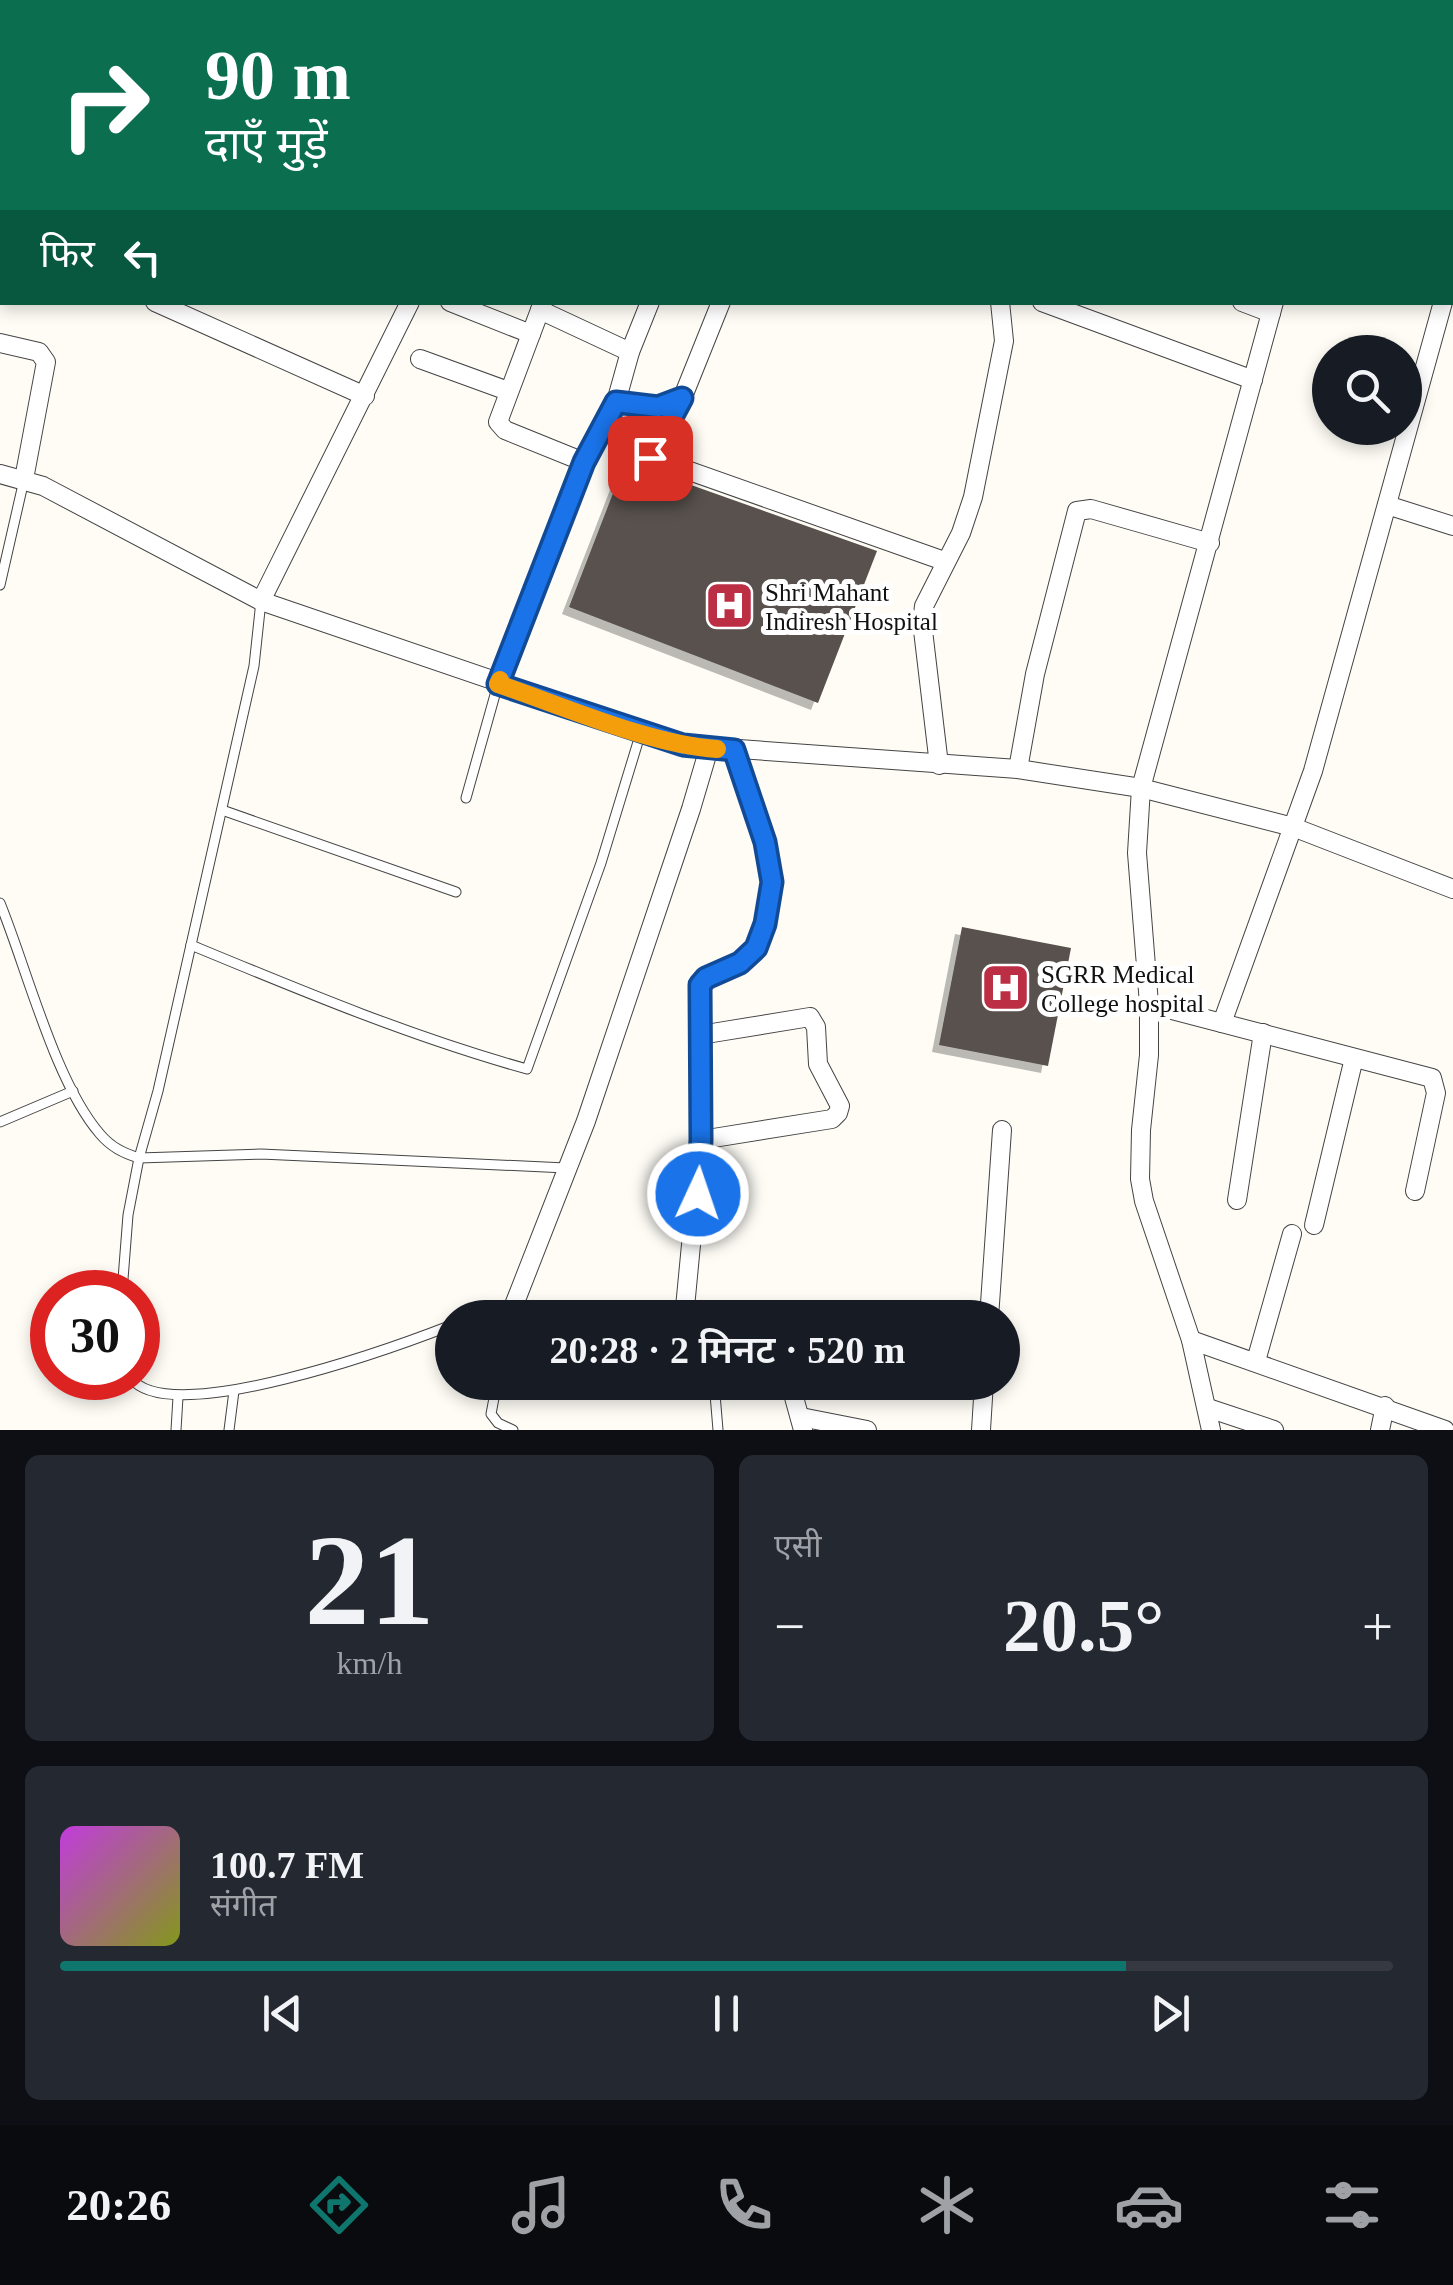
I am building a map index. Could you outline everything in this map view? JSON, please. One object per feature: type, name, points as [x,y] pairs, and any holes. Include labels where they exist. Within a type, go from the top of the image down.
[{"type":"street","points":[[161,305],[365,396]]},
{"type":"street","points":[[261,601],[409,305]]},
{"type":"street","points":[[458,305],[531,334]]},
{"type":"street","points":[[498,684],[584,462],[616,402],[649,305]]},
{"type":"street","points":[[720,305],[682,398],[650,458],[944,561]]},
{"type":"street","points":[[939,764],[922,622],[924,606],[968,516],[979,475],[1004,341],[1000,305]]},
{"type":"street","points":[[1050,305],[1253,380]]},
{"type":"street","points":[[1222,1023],[1313,771],[1443,305]]},
{"type":"street","points":[[584,462],[505,430],[498,422],[542,306],[630,352]]},
{"type":"street","points":[[1211,1430],[1191,1340],[1144,1202],[1140,1179],[1150,1055],[1137,853],[1141,788],[1272,308]]},
{"type":"street","points":[[0,343],[39,352],[46,362],[24,479]]},
{"type":"street","points":[[420,359],[508,391]]},
{"type":"street","points":[[616,402],[658,407],[682,398]]},
{"type":"street","points":[[0,474],[24,479],[261,601],[683,745],[1014,769],[1141,788],[1293,827],[1453,889]]},
{"type":"street","points":[[1387,505],[1453,526]]},
{"type":"street","points":[[1014,769],[1077,511],[1090,509],[1210,543]]},
{"type":"street","points":[[517,1300],[568,1168],[675,859],[709,748]]},
{"type":"street","points":[[686,1300],[701,1140],[700,985],[706,978],[740,963],[756,948],[765,924],[772,882],[765,842],[734,750]]},
{"type":"street","points":[[1149,1004],[1427,1075],[1436,1084],[1436,1093],[1414,1191]]},
{"type":"street","points":[[700,1035],[810,1017],[816,1027],[818,1064],[840,1106],[832,1119],[701,1140]]},
{"type":"street","points":[[1237,1200],[1263,1034]]},
{"type":"street","points":[[1314,1225],[1354,1058]]},
{"type":"street","points":[[989,1300],[1002,1130]]},
{"type":"street","points":[[1256,1362],[1292,1234]]},
{"type":"street","points":[[1191,1340],[1445,1430]]},
{"type":"street","points":[[981,1430],[983,1400]]},
{"type":"street","points":[[795,1406],[866,1430]]},
{"type":"street","points":[[1380,1430],[1385,1406]]},
{"type":"street","points":[[1208,1408],[1274,1430]]},
{"type":"lane","points":[[0,585],[24,479]]},
{"type":"lane","points":[[124,1270],[128,1215],[139,1158],[158,1091],[254,666],[261,601]]},
{"type":"lane","points":[[466,798],[498,684]]},
{"type":"lane","points":[[191,945],[321,1000],[528,1070],[641,732]]},
{"type":"lane","points":[[222,810],[456,892]]},
{"type":"lane","points":[[0,904],[73,1091],[101,1136],[114,1148],[139,1158],[260,1154],[568,1168]]},
{"type":"lane","points":[[0,1122],[73,1091]]},
{"type":"lane","points":[[160,1395],[234,1392],[306,1378],[435,1332]]},
{"type":"lane","points":[[228,1430],[234,1392]]},
{"type":"lane","points":[[176,1430],[178,1397]]},
{"type":"lane","points":[[494,1400],[492,1414],[506,1429],[513,1430]]},
{"type":"lane","points":[[716,1400],[718,1430]]},
{"type":"building","points":[[634,439],[643,443],[638,459],[646,469],[877,551],[818,703],[569,607]]},
{"type":"building","points":[[962,927],[1071,948],[1048,1066],[939,1045]]},
{"type":"slow traffic","points":[[500,680],[498,684],[641,732],[683,745],[717,749]]},
{"type":"place","name":"Shri Mahant Indiresh Hospital","points":[[730,606]]},
{"type":"place","name":"SGRR Medical College hospital","points":[[1006,988]]},
{"type":"route","points":[[650,458],[682,398],[658,407],[616,402],[584,462],[498,684],[683,745],[734,750],[765,842],[772,882],[765,924],[756,948],[740,963],[706,978],[700,985],[698,1194]]}]
